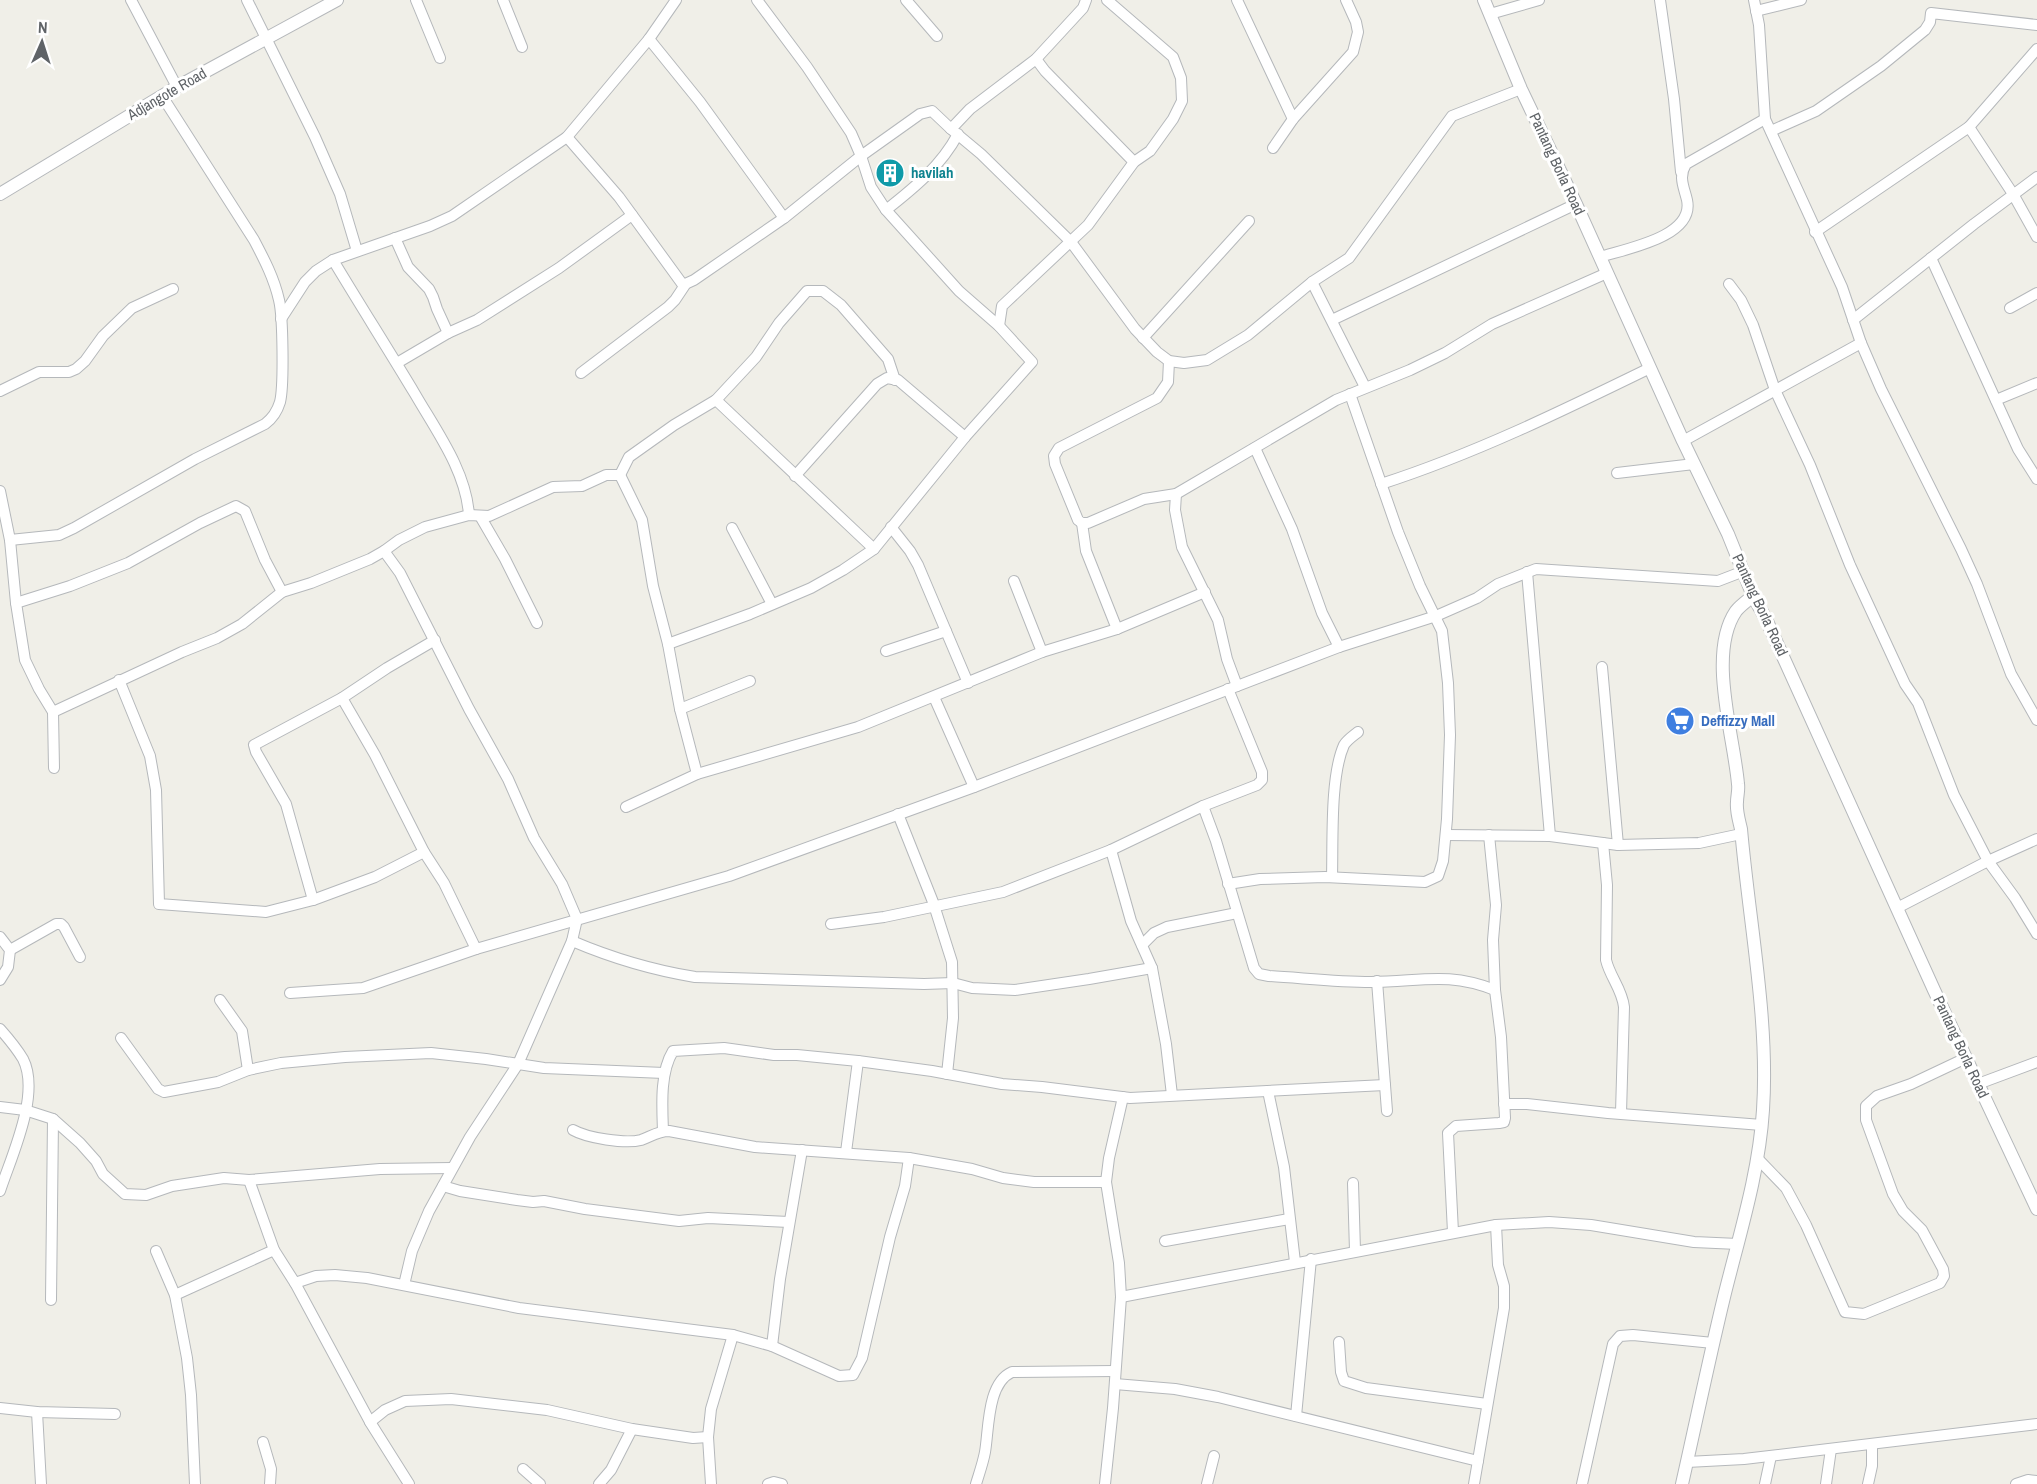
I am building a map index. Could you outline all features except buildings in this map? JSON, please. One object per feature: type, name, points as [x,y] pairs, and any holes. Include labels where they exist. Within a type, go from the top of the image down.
[{"type":"street","points":[[131,0],[177,87]]},
{"type":"street","points":[[247,0],[315,137],[340,194],[357,251]]},
{"type":"street","name":"Adjangote Road","points":[[0,194],[177,87],[337,0]]},
{"type":"street","points":[[416,0],[440,58]]},
{"type":"street","points":[[503,0],[522,47]]},
{"type":"street","points":[[280,320],[304,282],[333,260],[452,216],[567,137],[649,39],[676,0]]},
{"type":"street","points":[[668,644],[811,588],[843,570],[873,549],[965,437],[1032,362],[999,326],[959,291],[886,210],[871,187],[851,133],[807,67],[757,0]]},
{"type":"street","points":[[906,0],[937,36]]},
{"type":"street","points":[[886,210],[924,179],[949,151],[955,131],[970,109],[1036,58],[1083,8],[1086,0]]},
{"type":"street","points":[[999,326],[1002,306],[1088,225],[1134,162],[1150,151],[1173,119],[1182,101],[1181,78],[1173,57],[1107,0]]},
{"type":"street","points":[[1237,0],[1293,119]]},
{"type":"street","points":[[1273,148],[1293,119],[1353,52],[1358,32],[1346,0]]},
{"type":"street","name":"Pantang Borla Road","points":[[1484,0],[1521,89],[1576,204],[1754,596],[1767,619],[1965,1058],[2037,1209]]},
{"type":"street","points":[[1490,14],[1539,0]]},
{"type":"street","points":[[1600,257],[1665,236],[1682,223],[1688,204],[1681,172],[1674,99],[1660,0]]},
{"type":"street","points":[[1801,0],[1755,6],[1765,119],[1842,287],[1861,342],[1881,389],[1977,584],[2011,674],[2037,720]]},
{"type":"street","points":[[1771,131],[1816,111],[1881,66],[1925,30],[1930,22],[1930,0]]},
{"type":"street","points":[[1930,13],[2037,25]]},
{"type":"street","points":[[649,39],[700,102],[784,219]]},
{"type":"street","points":[[1815,232],[1969,127],[2037,49]]},
{"type":"street","points":[[1036,58],[1045,71],[1134,162]]},
{"type":"street","points":[[581,373],[668,307],[685,285],[784,219],[861,156],[920,114],[932,111],[981,154],[1071,242],[1143,338],[1157,352],[1169,361],[1184,363],[1207,360],[1248,335],[1312,282],[1349,258],[1452,116],[1521,89]]},
{"type":"street","points":[[10,540],[59,535],[74,528],[148,484],[250,433],[272,419],[281,399],[280,302],[265,260],[162,96]]},
{"type":"street","points":[[1681,172],[1686,165],[1765,119]]},
{"type":"street","points":[[1969,127],[2013,194],[2037,237]]},
{"type":"street","points":[[567,137],[619,197],[675,275],[685,285]]},
{"type":"street","points":[[1853,320],[2037,177]]},
{"type":"street","points":[[1332,320],[1576,204]]},
{"type":"street","points":[[397,363],[448,333],[477,320],[559,268],[632,215]]},
{"type":"street","points":[[1143,338],[1249,221]]},
{"type":"street","points":[[395,238],[408,267],[434,297],[448,333]]},
{"type":"street","points":[[1931,258],[2018,450],[2037,479]]},
{"type":"street","points":[[333,260],[445,446],[464,484],[469,515]]},
{"type":"street","points":[[1082,523],[1088,523],[1144,499],[1176,494],[1301,419],[1365,387],[1410,370],[1445,353],[1492,324],[1607,273]]},
{"type":"street","points":[[1312,282],[1365,387]]},
{"type":"street","points":[[1729,284],[1741,300],[1753,325],[1775,390],[1810,465],[1866,602],[1905,684],[1918,703],[1954,795],[1988,861],[2015,897],[2037,934]]},
{"type":"street","points":[[0,391],[39,372],[69,372],[76,369],[85,361],[103,336],[132,308],[173,289]]},
{"type":"street","points":[[620,475],[629,457],[716,400],[756,357],[779,323],[807,291],[813,289],[824,291],[841,305],[888,360],[895,380]]},
{"type":"street","points":[[2010,308],[2037,293]]},
{"type":"street","points":[[1683,441],[1861,342]]},
{"type":"street","points":[[1117,629],[1088,558],[1082,523],[1078,520],[1070,501],[1054,456],[1059,448],[1156,398],[1167,382],[1169,361]]},
{"type":"street","points":[[1381,484],[1459,456],[1559,412],[1650,368]]},
{"type":"street","points":[[795,476],[877,384],[887,378],[895,380],[965,437]]},
{"type":"street","points":[[1996,400],[2037,383]]},
{"type":"street","points":[[1228,884],[1260,879],[1332,877],[1425,882],[1438,876],[1443,861],[1450,735],[1448,683],[1442,631],[1420,586],[1350,394]]},
{"type":"street","points":[[716,400],[873,549]]},
{"type":"street","points":[[1255,448],[1292,529],[1322,613],[1339,647]]},
{"type":"street","points":[[1617,473],[1694,464]]},
{"type":"street","points":[[53,711],[217,638],[242,624],[282,592],[310,583],[384,551],[399,540],[425,527],[469,515],[480,516],[500,512],[553,487],[582,486],[606,475],[620,475]]},
{"type":"street","points":[[620,475],[642,520],[653,586],[697,774]]},
{"type":"street","points":[[0,491],[10,540],[16,603],[25,660],[53,711],[54,768]]},
{"type":"street","points":[[831,924],[868,920],[1003,892],[1111,850],[1203,807],[1257,785],[1262,780],[1263,772],[1232,688],[1218,620],[1182,547],[1175,510],[1176,494]]},
{"type":"street","points":[[16,603],[70,586],[128,563],[200,523],[236,507],[244,511],[282,592]]},
{"type":"street","points":[[480,516],[505,559],[537,623]]},
{"type":"street","points":[[891,527],[914,557],[968,683]]},
{"type":"street","points":[[732,528],[772,604]]},
{"type":"street","points":[[384,551],[400,573],[469,709],[508,779],[534,837],[562,884],[577,919],[572,941],[518,1064],[452,1168],[429,1211],[412,1251],[404,1285]]},
{"type":"street","points":[[290,993],[363,988],[476,949],[729,876],[974,787],[1339,647],[1436,616],[1477,598],[1498,584],[1536,569],[1718,582],[1744,571]]},
{"type":"street","points":[[1527,572],[1550,836]]},
{"type":"street","points":[[1014,581],[1042,652]]},
{"type":"street","points":[[626,807],[697,774],[858,727],[1042,652],[1117,629],[1205,591]]},
{"type":"street","points":[[1682,1484],[1713,1343],[1758,1159],[1762,1125],[1763,1049],[1742,834],[1736,804],[1739,786],[1727,709],[1724,668],[1724,642],[1727,630],[1734,615],[1744,603],[1754,596]]},
{"type":"street","points":[[886,651],[946,631]]},
{"type":"street","points":[[313,900],[286,804],[254,747],[261,740],[342,698],[435,640]]},
{"type":"street","points":[[1602,667],[1618,845]]},
{"type":"street","points":[[119,680],[150,756],[156,790],[159,904],[266,912],[313,900],[375,877],[424,852]]},
{"type":"street","points":[[680,709],[750,681]]},
{"type":"street","points":[[934,697],[974,787]]},
{"type":"street","points":[[342,698],[375,755],[424,852],[444,883],[476,949]]},
{"type":"street","points":[[1332,877],[1335,788],[1346,742],[1358,732]]},
{"type":"street","points":[[1203,807],[1216,841],[1254,968],[1259,974],[1377,981],[1418,978],[1457,979],[1475,982],[1495,990]]},
{"type":"street","points":[[898,814],[935,906],[952,962],[953,1018],[947,1074]]},
{"type":"street","points":[[1446,835],[1550,836],[1618,845],[1699,843],[1742,834]]},
{"type":"street","points":[[1453,1232],[1448,1133],[1456,1126],[1504,1122],[1502,1037],[1495,990],[1493,940],[1496,905],[1489,835]]},
{"type":"street","points":[[1898,908],[1988,861],[2037,839]]},
{"type":"street","points":[[1604,843],[1607,885],[1606,960],[1608,969],[1623,995],[1624,1007],[1621,1113]]},
{"type":"street","points":[[1111,850],[1131,921],[1152,968],[1166,1044],[1172,1095]]},
{"type":"street","points":[[1142,945],[1154,933],[1167,927],[1237,912]]},
{"type":"street","points":[[10,950],[51,926],[61,924],[80,957]]},
{"type":"street","points":[[0,938],[10,950],[8,967],[0,980]]},
{"type":"street","points":[[572,941],[616,958],[665,972],[695,977],[924,984],[953,982],[972,988],[1016,990],[1152,968]]},
{"type":"street","points":[[1377,981],[1387,1111]]},
{"type":"street","points":[[220,1000],[242,1031],[248,1070]]},
{"type":"street","points":[[0,1029],[23,1060],[28,1089],[19,1138],[0,1191]]},
{"type":"street","points":[[121,1038],[158,1089],[164,1092],[218,1082],[248,1070],[280,1063],[431,1053],[544,1068],[664,1073]]},
{"type":"street","points":[[663,1131],[664,1073],[673,1051],[686,1049],[724,1048],[774,1054],[797,1054],[947,1074],[1002,1084],[1123,1097],[1385,1085]]},
{"type":"street","points":[[1758,1159],[1786,1188],[1806,1225],[1845,1312],[1864,1314],[1940,1283],[1944,1276],[1939,1260],[1922,1230],[1904,1211],[1893,1194],[1866,1120],[1866,1106],[1877,1096],[1911,1084],[1965,1058]]},
{"type":"street","points":[[846,1152],[858,1061]]},
{"type":"street","points":[[1978,1084],[2037,1062]]},
{"type":"street","points":[[1268,1091],[1284,1167],[1295,1262]]},
{"type":"street","points":[[1105,1484],[1121,1297],[1119,1263],[1106,1182],[1123,1097]]},
{"type":"street","points":[[1504,1104],[1527,1104],[1762,1125]]},
{"type":"street","points":[[0,1107],[25,1110],[53,1119],[80,1143],[104,1174],[125,1194],[146,1195],[172,1186],[224,1178],[249,1180],[380,1169],[452,1168]]},
{"type":"street","points":[[51,1300],[53,1119]]},
{"type":"street","points":[[573,1130],[580,1134],[606,1139],[638,1141],[663,1131],[755,1147],[909,1158],[972,1169],[1003,1178],[1034,1182],[1106,1182]]},
{"type":"street","points":[[772,1346],[789,1222],[802,1150]]},
{"type":"street","points":[[295,1283],[316,1276],[335,1275],[404,1285],[519,1308],[733,1335],[772,1346],[839,1376],[853,1375],[862,1358],[890,1237],[905,1186],[909,1158]]},
{"type":"street","points":[[249,1180],[274,1250],[295,1283],[370,1422],[409,1484]]},
{"type":"street","points":[[1353,1183],[1355,1251]]},
{"type":"street","points":[[443,1186],[517,1200],[544,1201],[585,1209],[679,1221],[708,1218],[789,1222]]},
{"type":"street","points":[[1165,1241],[1289,1219]]},
{"type":"street","points":[[1121,1297],[1496,1225],[1549,1222],[1591,1225],[1694,1242],[1737,1244]]},
{"type":"street","points":[[1474,1484],[1504,1308],[1504,1286],[1498,1265],[1496,1225]]},
{"type":"street","points":[[175,1295],[274,1250]]},
{"type":"street","points":[[156,1251],[175,1295],[186,1358],[191,1395],[195,1484]]},
{"type":"street","points":[[1296,1416],[1311,1259]]},
{"type":"street","points":[[711,1484],[708,1437],[711,1409],[733,1335]]},
{"type":"street","points":[[1582,1484],[1613,1344],[1620,1336],[1633,1335],[1713,1343]]},
{"type":"street","points":[[1339,1342],[1341,1372],[1344,1381],[1366,1388],[1487,1404]]},
{"type":"street","points":[[976,1484],[985,1453],[992,1403],[1005,1375],[1012,1372],[1032,1371],[1115,1371]]},
{"type":"street","points":[[1114,1384],[1175,1389],[1478,1461]]},
{"type":"street","points":[[370,1422],[386,1410],[405,1401],[451,1399],[548,1410],[632,1429],[693,1438],[708,1437]]},
{"type":"street","points":[[0,1408],[37,1412],[115,1414]]},
{"type":"street","points":[[37,1412],[41,1484]]},
{"type":"street","points":[[1687,1462],[1771,1456],[2037,1424]]},
{"type":"street","points":[[599,1484],[611,1470],[632,1429]]},
{"type":"street","points":[[263,1442],[271,1469],[270,1484]]},
{"type":"street","points":[[1868,1484],[1872,1466],[1872,1444]]},
{"type":"street","points":[[1826,1484],[1831,1449]]},
{"type":"street","points":[[1207,1484],[1214,1456]]},
{"type":"street","points":[[1764,1484],[1771,1456]]},
{"type":"street","points":[[523,1469],[540,1484]]},
{"type":"street","points":[[2016,1484],[2028,1479],[2037,1481]]},
{"type":"street","points":[[768,1484],[774,1482],[782,1484]]},
{"type":"place","name":"havilah","points":[[890,173]]},
{"type":"place","name":"Deffizzy Mall","points":[[1680,721]]}]
